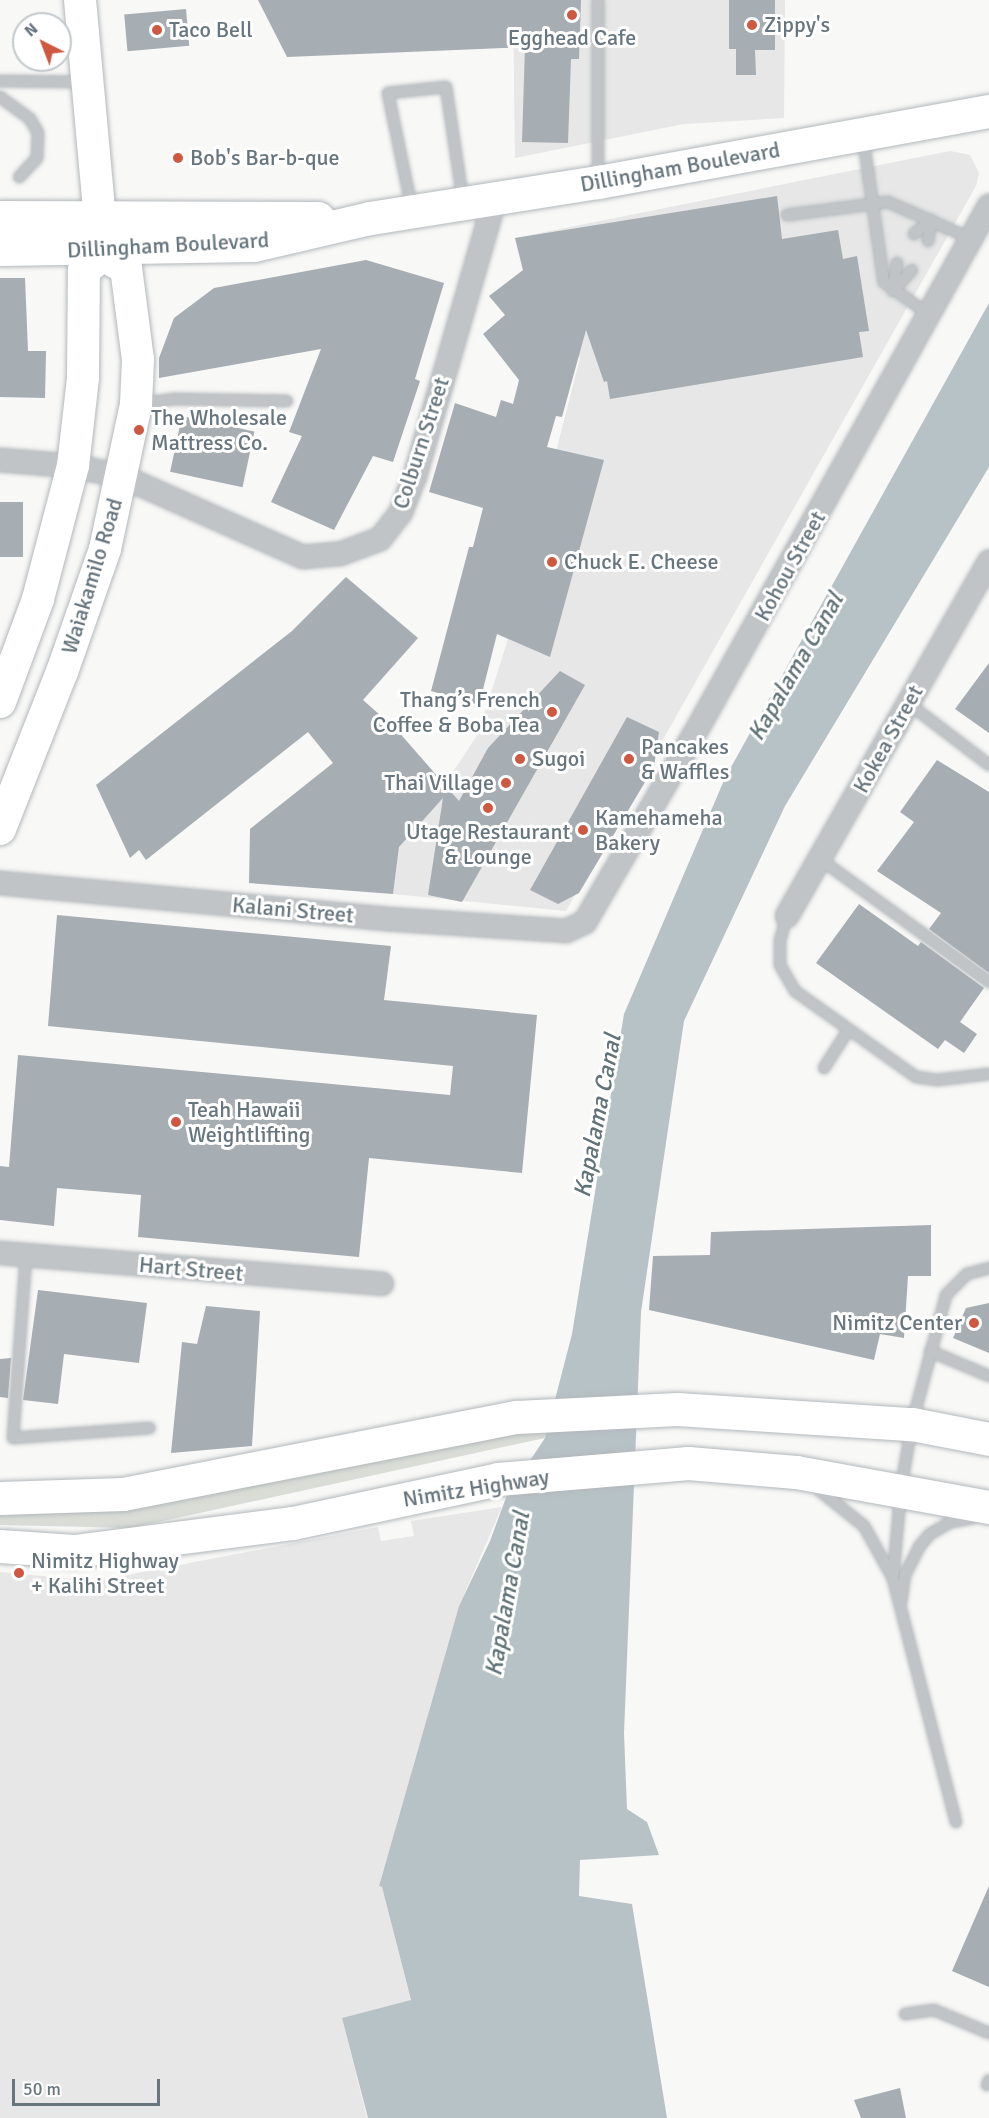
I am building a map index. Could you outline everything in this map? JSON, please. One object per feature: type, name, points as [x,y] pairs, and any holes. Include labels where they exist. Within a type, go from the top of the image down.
[{"type":"main road","points":[[80,0],[103,252]]},
{"type":"main road","name":"Dillingham Boulevard","points":[[0,249],[103,252],[254,245],[370,218],[598,182],[862,133],[989,113]]},
{"type":"main road","name":"Dillingham Boulevard","points":[[0,217],[370,218]]},
{"type":"main road","name":"Waiakamilo Road","points":[[0,702],[38,598],[73,466],[83,378],[84,270],[103,252],[126,268],[138,360],[136,404],[116,507],[97,571],[0,829]]},
{"type":"main road","points":[[0,1498],[123,1494],[517,1417],[678,1409],[912,1424],[989,1439]]},
{"type":"main road","name":"Nimitz Highway","points":[[0,1546],[74,1551],[293,1523],[498,1479],[688,1463],[796,1472],[901,1488],[989,1507]]},
{"type":"street","name":"Colburn Street","points":[[0,460],[73,466],[121,476],[303,557],[340,554],[381,539],[401,512],[415,476],[479,202]]},
{"type":"street","name":"Kohou Street","points":[[585,922],[700,725],[989,206]]},
{"type":"street","name":"Kokea Street","points":[[787,916],[989,562]]},
{"type":"street","name":"Kalani Street","points":[[0,883],[387,919],[566,931],[585,922]]},
{"type":"street","name":"Hart Street","points":[[0,1253],[382,1284]]},
{"type":"lane","points":[[598,0],[598,182]]},
{"type":"lane","points":[[0,81],[88,82]]},
{"type":"lane","points":[[412,212],[388,93],[446,87],[479,202]]},
{"type":"lane","points":[[0,97],[30,118],[38,133],[37,158],[19,177]]},
{"type":"lane","points":[[862,133],[884,282],[893,291],[928,314]]},
{"type":"lane","points":[[787,215],[873,201],[888,202],[972,239]]},
{"type":"lane","points":[[914,234],[931,220]]},
{"type":"lane","points":[[928,240],[931,220]]},
{"type":"lane","points":[[893,291],[897,263]]},
{"type":"lane","points":[[893,291],[912,270]]},
{"type":"lane","points":[[136,404],[175,399],[287,401]]},
{"type":"lane","points":[[908,703],[989,765]]},
{"type":"lane","points":[[820,859],[989,982]]},
{"type":"lane","points":[[787,916],[780,940],[780,965],[795,991],[847,1032],[915,1077],[937,1080],[989,1074]]},
{"type":"lane","points":[[824,1068],[847,1032]]},
{"type":"lane","points":[[26,1256],[13,1438],[150,1428]]},
{"type":"lane","points":[[956,1822],[893,1578],[901,1488],[912,1424],[946,1295],[967,1274],[989,1268]]},
{"type":"lane","points":[[930,1351],[989,1376]]},
{"type":"lane","points":[[796,1472],[864,1526],[893,1578]]},
{"type":"lane","points":[[900,1611],[905,1575],[930,1534],[951,1522],[989,1515]]},
{"type":"lane","points":[[905,2014],[934,2010],[989,2033]]},
{"type":"shaded area","points":[[513,0],[785,0],[784,118],[684,124],[515,158]]},
{"type":"shaded area","points":[[950,151],[970,155],[979,173],[976,186],[566,911],[393,894],[399,847],[450,790],[445,784],[478,734],[508,639],[580,358],[529,297],[515,238]]},
{"type":"shaded area","points":[[552,1413],[545,1438],[131,1528],[0,1525],[0,1512]]},
{"type":"shaded area","points":[[502,1507],[459,1606],[379,1886],[382,1887],[411,2001],[342,2018],[367,2118],[0,2118],[0,1572],[96,1581],[378,1527],[381,1541],[414,1536],[411,1521]]},
{"type":"water","name":"Kapalama Canal","points":[[989,303],[989,467],[785,806],[684,1021],[641,1312],[624,1733],[627,1809],[647,1822],[659,1855],[580,1860],[579,1896],[632,1904],[667,2118],[368,2118],[342,2018],[411,2000],[382,1887],[379,1886],[459,1606],[490,1541],[507,1495],[545,1438],[572,1334],[624,1014],[725,778]]},
{"type":"building","points":[[258,0],[581,0],[579,59],[571,59],[568,143],[522,142],[525,47],[287,57]]},
{"type":"building","name":"Zippy's","points":[[729,0],[775,0],[775,50],[755,50],[756,75],[736,75],[736,49],[729,49]]},
{"type":"building","name":"Taco Bell","points":[[186,9],[189,46],[127,51],[124,14]]},
{"type":"building","points":[[777,196],[782,239],[838,230],[843,259],[857,256],[869,331],[859,332],[863,357],[610,399],[607,381],[604,382],[586,330],[562,417],[556,416],[547,447],[604,460],[550,657],[497,634],[479,705],[431,691],[469,547],[473,547],[483,508],[429,492],[455,403],[496,417],[501,400],[513,404],[519,380],[483,334],[505,315],[489,296],[523,270],[515,238]]},
{"type":"building","points":[[366,260],[444,283],[415,379],[420,381],[393,462],[373,456],[334,530],[271,502],[302,436],[289,432],[321,349],[159,378],[159,358],[174,318],[214,288]]},
{"type":"building","points":[[0,278],[25,278],[28,351],[46,351],[45,398],[0,397]]},
{"type":"building","points":[[182,416],[254,431],[243,487],[170,472]]},
{"type":"building","points":[[0,502],[23,502],[23,557],[0,557]]},
{"type":"building","points":[[346,577],[418,638],[363,700],[397,730],[459,801],[488,748],[560,671],[585,685],[462,902],[428,895],[443,798],[399,847],[393,894],[249,883],[250,829],[333,763],[308,732],[146,860],[139,850],[130,858],[96,785],[292,631]]},
{"type":"building","points":[[989,663],[989,733],[955,709]]},
{"type":"building","points":[[627,717],[659,732],[654,767],[579,893],[558,904],[530,890]]},
{"type":"building","points":[[937,760],[989,792],[989,973],[929,929],[941,913],[877,871],[914,822],[900,812]]},
{"type":"building","points":[[859,904],[918,946],[921,942],[984,988],[960,1022],[977,1034],[964,1053],[945,1040],[938,1049],[816,963]]},
{"type":"building","points":[[57,915],[391,946],[384,1000],[537,1015],[522,1173],[369,1158],[359,1257],[138,1237],[141,1195],[57,1188],[54,1226],[0,1220],[0,1166],[9,1167],[18,1055],[450,1095],[453,1066],[48,1026]]},
{"type":"building","points":[[931,1225],[931,1276],[908,1276],[904,1338],[880,1334],[874,1360],[649,1310],[653,1256],[710,1255],[711,1232]]},
{"type":"building","points":[[38,1290],[147,1303],[139,1363],[64,1354],[58,1404],[23,1400]]},
{"type":"building","name":"Nimitz Center","points":[[989,1303],[989,1353],[953,1338],[966,1308]]},
{"type":"building","points":[[206,1306],[260,1311],[252,1446],[171,1453],[182,1342],[197,1344]]},
{"type":"building","points":[[11,1358],[8,1398],[0,1397],[0,1359]]},
{"type":"building","points":[[989,1886],[989,1987],[952,1971]]},
{"type":"building","points":[[900,2088],[906,2118],[861,2118],[854,2100]]},
{"type":"place","name":"Egghead Cafe","points":[[572,15]]},
{"type":"place","name":"Zippy's","points":[[752,25]]},
{"type":"place","name":"Taco Bell","points":[[157,30]]},
{"type":"place","name":"Bob's Bar-b-que","points":[[178,158]]},
{"type":"place","name":"The Wholesale Mattress Co.","points":[[139,430]]},
{"type":"place","name":"Chuck E. Cheese","points":[[552,562]]},
{"type":"place","name":"Thang’s French Coffee & Boba Tea","points":[[552,712]]},
{"type":"place","name":"Sugoi","points":[[520,759]]},
{"type":"place","name":"Pancakes & Waffles","points":[[629,759]]},
{"type":"place","name":"Thai Village","points":[[506,783]]},
{"type":"place","name":"Utage Restaurant & Lounge","points":[[488,808]]},
{"type":"place","name":"Kamehameha Bakery","points":[[583,830]]},
{"type":"place","name":"Teah Hawaii Weightlifting","points":[[176,1122]]},
{"type":"place","name":"Nimitz Center","points":[[974,1323]]},
{"type":"place","name":"Nimitz Highway + Kalihi Street","points":[[19,1573]]}]
